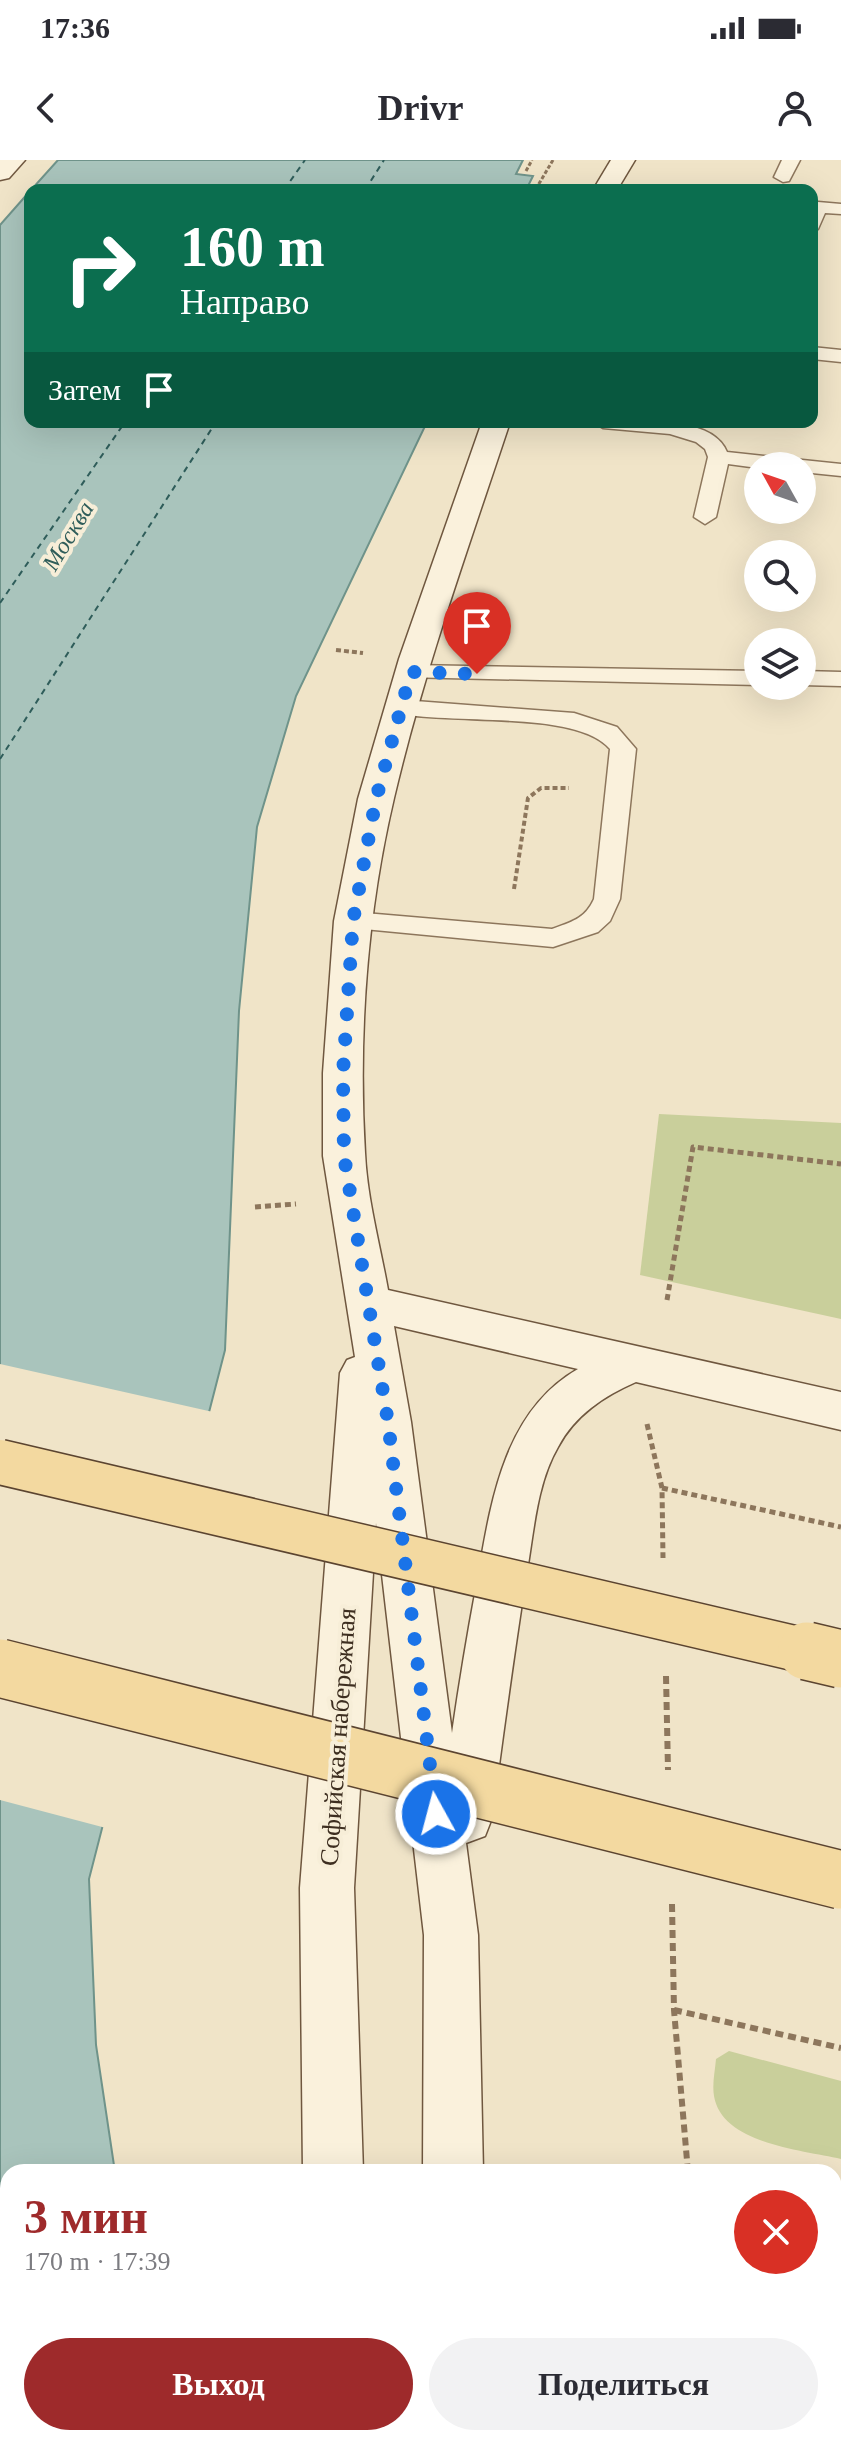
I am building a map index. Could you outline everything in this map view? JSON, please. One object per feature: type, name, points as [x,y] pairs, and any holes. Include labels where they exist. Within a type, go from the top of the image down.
[{"type":"main road","points":[[0,173],[13,160]]},
{"type":"main road","points":[[609,184],[623,160]]},
{"type":"main road","name":"Софийская набережная","points":[[453,2164],[451,1935],[388,1422],[344,1156],[343,1073],[353,921],[376,799],[411,672],[494,428]]},
{"type":"main road","points":[[368,1303],[841,1411]]},
{"type":"main road","name":"Софийская набережная","points":[[333,2164],[327,1888],[368,1303]]},
{"type":"main road","points":[[451,1935],[485,1673],[508,1543],[530,1458],[548,1422],[569,1398],[600,1376],[633,1365]]},
{"type":"main road","points":[[0,1462],[841,1659]]},
{"type":"main road","points":[[0,1668],[841,1880]]},
{"type":"lane","points":[[818,207],[841,209]]},
{"type":"lane","points":[[818,354],[841,356]]},
{"type":"lane","points":[[657,428],[693,432],[713,441],[718,447],[719,457],[705,517]]},
{"type":"lane","points":[[719,457],[744,460]]},
{"type":"lane","points":[[816,467],[841,470]]},
{"type":"lane","points":[[411,672],[744,678]]},
{"type":"lane","points":[[816,678],[841,679]]},
{"type":"lane","points":[[353,921],[553,938],[575,932],[600,915],[607,899],[623,749],[616,738],[595,725],[574,720],[402,707]]},
{"type":"path","points":[[526,171],[532,160]]},
{"type":"path","points":[[539,184],[553,160]]},
{"type":"path","points":[[507,934],[528,798],[532,792],[545,786],[618,791]]},
{"type":"path","points":[[667,1300],[693,1147],[841,1164]]},
{"type":"path","points":[[255,1207],[309,1203]]},
{"type":"path","points":[[662,1488],[841,1527]]},
{"type":"path","points":[[674,2010],[841,2048]]},
{"type":"green space","points":[[659,1114],[841,1123],[841,1319],[640,1275]]},
{"type":"green space","points":[[729,2051],[841,2081],[841,2159],[766,2142],[732,2125],[720,2112],[713,2091],[716,2059]]},
{"type":"water","points":[[58,160],[523,160],[516,174],[533,176],[529,184],[36,184]]},
{"type":"water","name":"Москва","points":[[24,198],[24,428],[424,428],[296,696],[257,827],[239,1011],[225,1350],[89,1879],[96,2045],[114,2164],[0,2164],[0,225]]},
{"type":"pier","points":[[0,1364],[213,1412],[106,1828],[0,1800]]},
{"type":"ferry route","points":[[288,184],[305,160]]},
{"type":"ferry route","points":[[369,184],[384,160]]},
{"type":"ferry route","points":[[0,603],[121,428]]},
{"type":"ferry route","points":[[0,759],[212,428]]},
{"type":"route","points":[[436,1814],[388,1422],[344,1156],[343,1073],[353,921],[376,799],[411,672],[477,674]]}]
